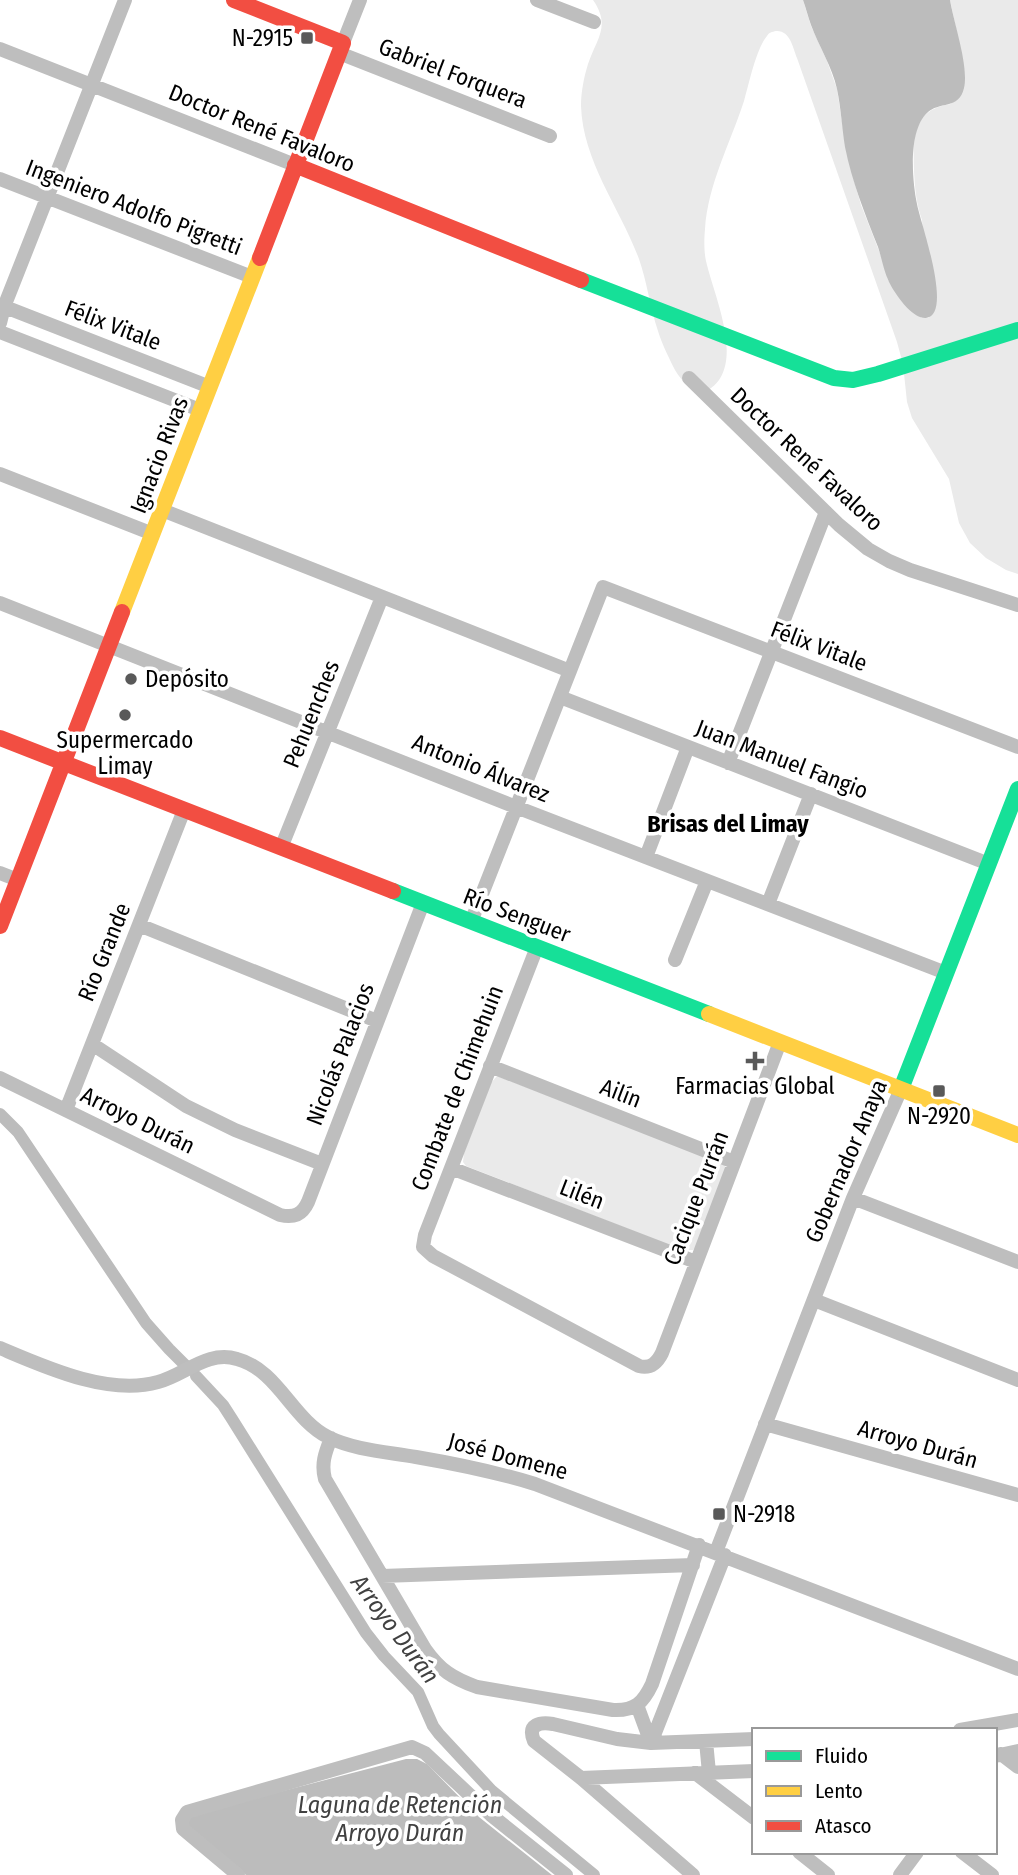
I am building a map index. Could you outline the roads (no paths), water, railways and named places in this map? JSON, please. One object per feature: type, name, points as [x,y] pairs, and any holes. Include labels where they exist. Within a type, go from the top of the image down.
[{"type":"street","points":[[0,323],[2,306],[125,0]]},
{"type":"street","name":"Gabriel Forquera","points":[[234,0],[550,136]]},
{"type":"street","name":"Ignacio Rivas","points":[[0,926],[360,0]]},
{"type":"street","points":[[537,0],[593,22]]},
{"type":"street","name":"Doctor René Favaloro","points":[[0,49],[834,378],[853,380],[878,374],[1018,330]]},
{"type":"street","name":"Ingeniero Adolfo Pigretti","points":[[0,179],[252,277]]},
{"type":"street","name":"Félix Vitale","points":[[2,306],[210,387]]},
{"type":"street","name":"Félix Vitale","points":[[0,332],[200,410]]},
{"type":"street","name":"Doctor René Favaloro","points":[[689,378],[858,542],[910,570],[1018,605]]},
{"type":"street","points":[[0,474],[153,534]]},
{"type":"street","points":[[162,510],[570,671],[471,922]]},
{"type":"street","points":[[728,763],[825,512]]},
{"type":"street","name":"Félix Vitale","points":[[570,671],[603,587],[1018,747]]},
{"type":"street","name":"Pehuenches","points":[[281,848],[382,597]]},
{"type":"street","name":"Antonio Álvarez","points":[[0,603],[946,973]]},
{"type":"street","name":"Juan Manuel Fangio","points":[[560,697],[989,864]]},
{"type":"street","name":"Río Senguer","points":[[0,738],[1018,1135]]},
{"type":"street","points":[[646,857],[688,747]]},
{"type":"street","name":"Gobernador Anaya","points":[[651,1743],[765,1424],[853,1198],[901,1089],[1018,789]]},
{"type":"street","points":[[768,904],[811,794]]},
{"type":"street","name":"Río Grande","points":[[66,1110],[184,810]]},
{"type":"street","points":[[0,873],[18,880]]},
{"type":"street","points":[[675,960],[707,881]]},
{"type":"street","name":"Nicolás Palacios","points":[[295,1216],[305,1208],[423,903]]},
{"type":"street","points":[[139,925],[377,1021]]},
{"type":"street","name":"Combate de Chimehuin","points":[[537,947],[425,1235],[423,1247],[433,1255],[639,1366],[650,1367]]},
{"type":"street","name":"Cacique Purrán","points":[[650,1367],[662,1353],[780,1042]]},
{"type":"street","points":[[92,1044],[186,1106],[235,1130],[322,1164]]},
{"type":"street","name":"Ailín","points":[[490,1066],[734,1162]]},
{"type":"street","name":"Arroyo Durán","points":[[0,1078],[280,1215],[295,1216]]},
{"type":"street","name":"Lilén","points":[[451,1168],[696,1262]]},
{"type":"street","points":[[853,1198],[1018,1262]]},
{"type":"street","points":[[814,1300],[1018,1380]]},
{"type":"street","name":"José Domene","points":[[0,1348],[65,1373],[127,1386],[159,1382],[209,1358],[223,1356],[238,1359],[251,1364],[264,1374],[317,1431],[331,1438],[361,1447],[472,1466],[554,1490],[1018,1669]]},
{"type":"street","name":"Arroyo Durán","points":[[765,1424],[1018,1495]]},
{"type":"street","points":[[331,1438],[323,1458],[326,1479],[425,1649],[436,1664],[462,1682],[613,1710],[626,1711],[637,1705],[645,1698],[652,1684],[699,1545]]},
{"type":"street","points":[[382,1576],[692,1565]]},
{"type":"street","points":[[637,1705],[651,1743]]},
{"type":"street","points":[[972,1728],[1018,1720]]},
{"type":"street","points":[[693,1875],[534,1741],[532,1732],[537,1724],[553,1724],[617,1739],[651,1743],[752,1739]]},
{"type":"street","points":[[702,1773],[706,1741]]},
{"type":"street","points":[[238,1875],[183,1829],[182,1819],[187,1812],[412,1748],[425,1753],[491,1815],[566,1875]]},
{"type":"street","points":[[998,1755],[1018,1751]]},
{"type":"street","points":[[998,1755],[1018,1767]]},
{"type":"street","points":[[581,1778],[752,1771]]},
{"type":"street","points":[[702,1773],[752,1816]]},
{"type":"street","points":[[802,1854],[828,1875]]},
{"type":"street","points":[[900,1875],[916,1854]]},
{"type":"street","points":[[965,1854],[992,1875]]},
{"type":"water","points":[[803,0],[950,0],[963,57],[964,88],[958,100],[932,109],[921,121],[913,156],[917,204],[936,285],[937,301],[934,313],[926,318],[915,314],[904,305],[887,278],[851,173],[835,81]]},
{"type":"water","name":"Laguna de Retención Arroyo Durán","points":[[406,1759],[417,1759],[427,1764],[479,1817],[552,1875],[246,1875],[188,1828],[189,1817],[195,1814]]},
{"type":"waterway","name":"Arroyo Durán","points":[[0,1114],[18,1132],[146,1323],[185,1365]]},
{"type":"waterway","name":"Arroyo Durán","points":[[196,1376],[223,1405],[366,1633],[418,1692],[439,1734],[492,1791],[594,1875]]},
{"type":"place","name":"N-2915","points":[[307,38]]},
{"type":"place","name":"Depósito","points":[[131,679]]},
{"type":"place","name":"Supermercado Limay","points":[[125,715]]},
{"type":"place","name":"Farmacias Global","points":[[755,1061]]},
{"type":"place","name":"N-2920","points":[[939,1091]]},
{"type":"place","name":"N-2918","points":[[719,1514]]},
{"type":"district","name":"Brisas del Limay","points":[[728,824]]}]
